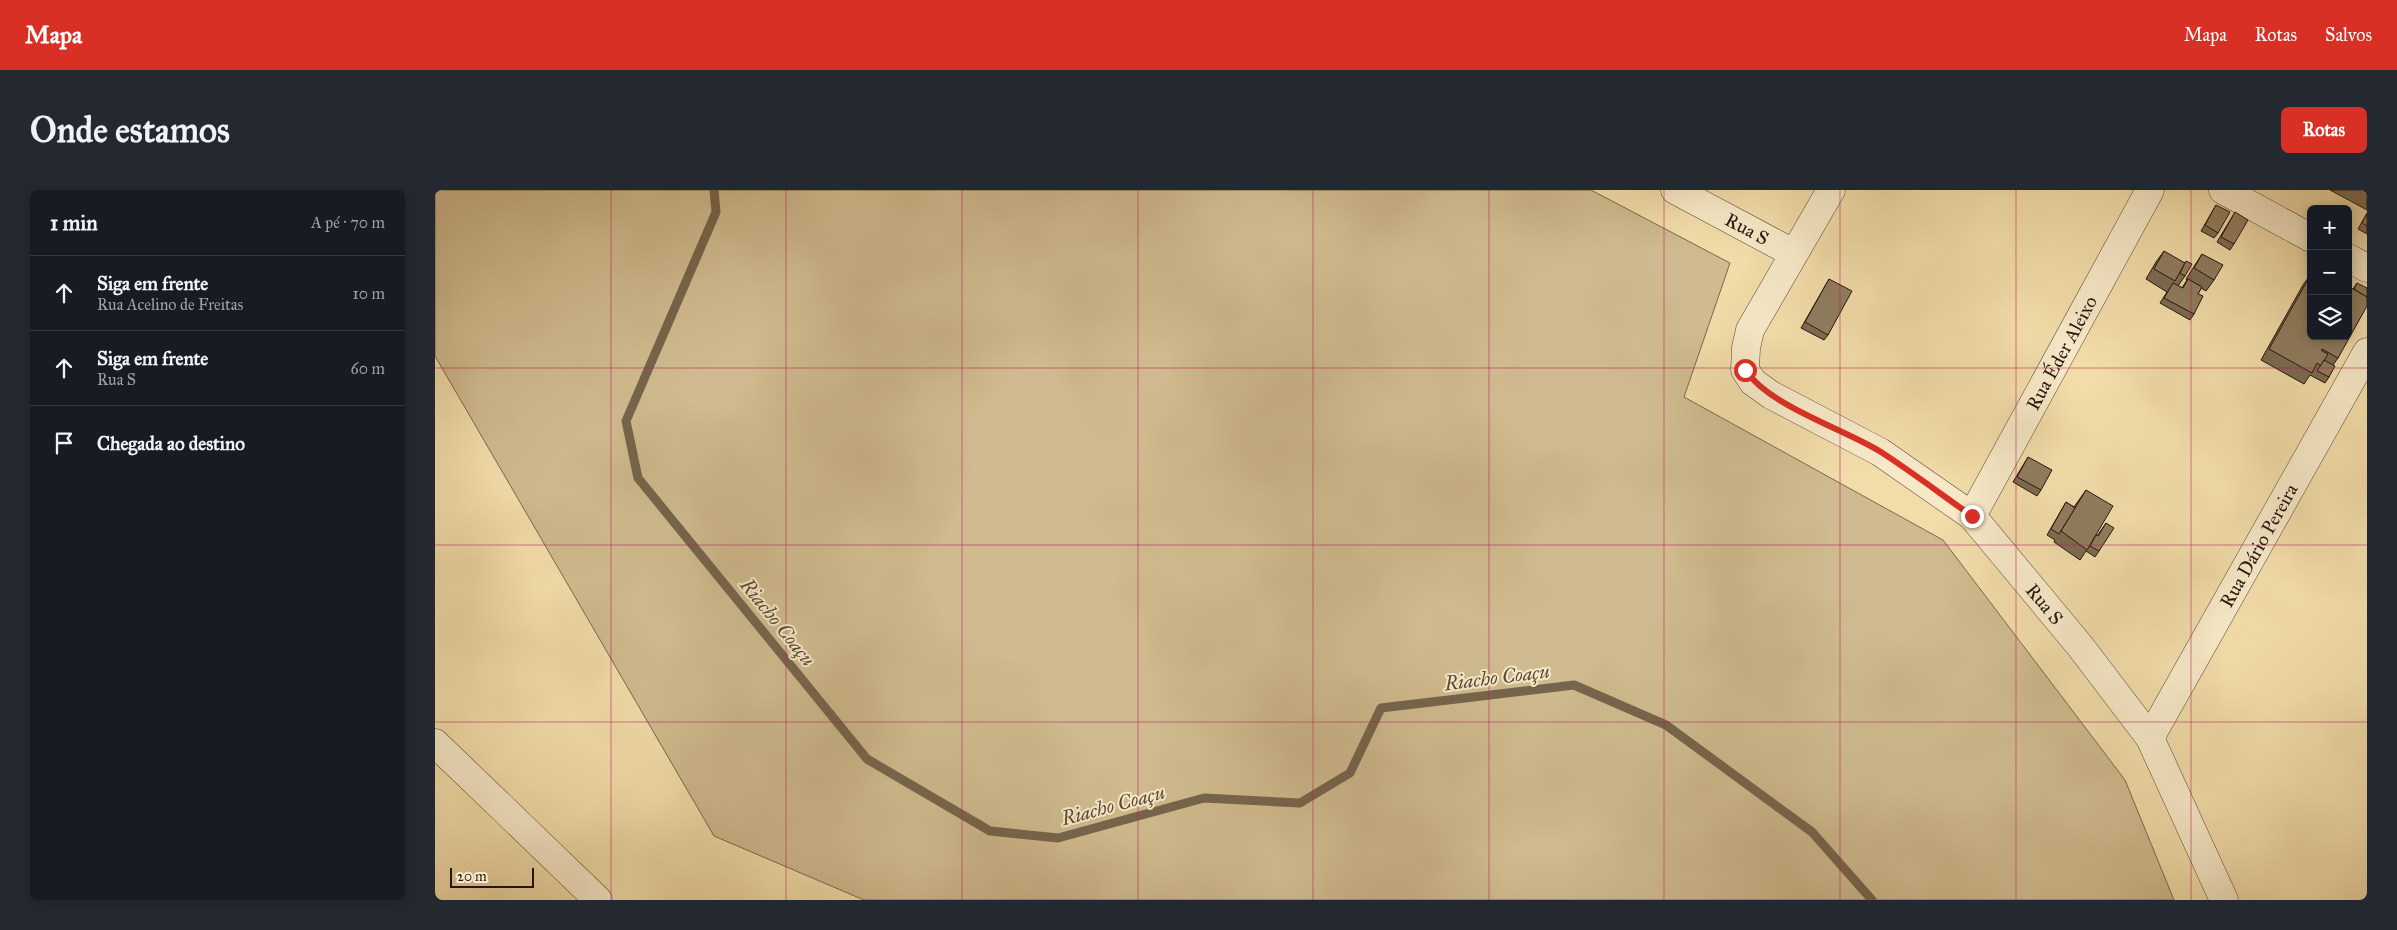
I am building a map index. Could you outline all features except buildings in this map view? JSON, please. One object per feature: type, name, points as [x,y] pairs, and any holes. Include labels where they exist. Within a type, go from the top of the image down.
[{"type":"street","name":"Rua S","points":[[1675,190],[1793,254]]},
{"type":"street","name":"Rua S","points":[[1831,190],[1750,330],[1746,348],[1745,370],[1753,382],[1771,395],[1880,452],[1972,516],[2080,646],[2150,738],[2224,900]]},
{"type":"street","name":"Rua Éder Aleixo","points":[[1972,516],[2150,190]]},
{"type":"street","points":[[2223,190],[2307,236]]},
{"type":"street","points":[[2352,260],[2367,268]]},
{"type":"street","name":"Rua Dário Pereira","points":[[2150,738],[2367,352]]},
{"type":"street","points":[[435,743],[598,900]]},
{"type":"shaded area","points":[[435,190],[1591,190],[1730,263],[1684,397],[1943,540],[2125,780],[2174,900],[864,900],[714,836],[435,356]]},
{"type":"waterway","name":"Riacho Coaçu","points":[[714,190],[716,212],[626,421],[638,478],[867,759],[990,831],[1058,838],[1204,798],[1300,803],[1350,773],[1381,708],[1574,685],[1666,725],[1812,832],[1872,900]]},
{"type":"route","points":[[1745,370],[1753,382],[1771,395],[1880,452],[1972,516]]}]
